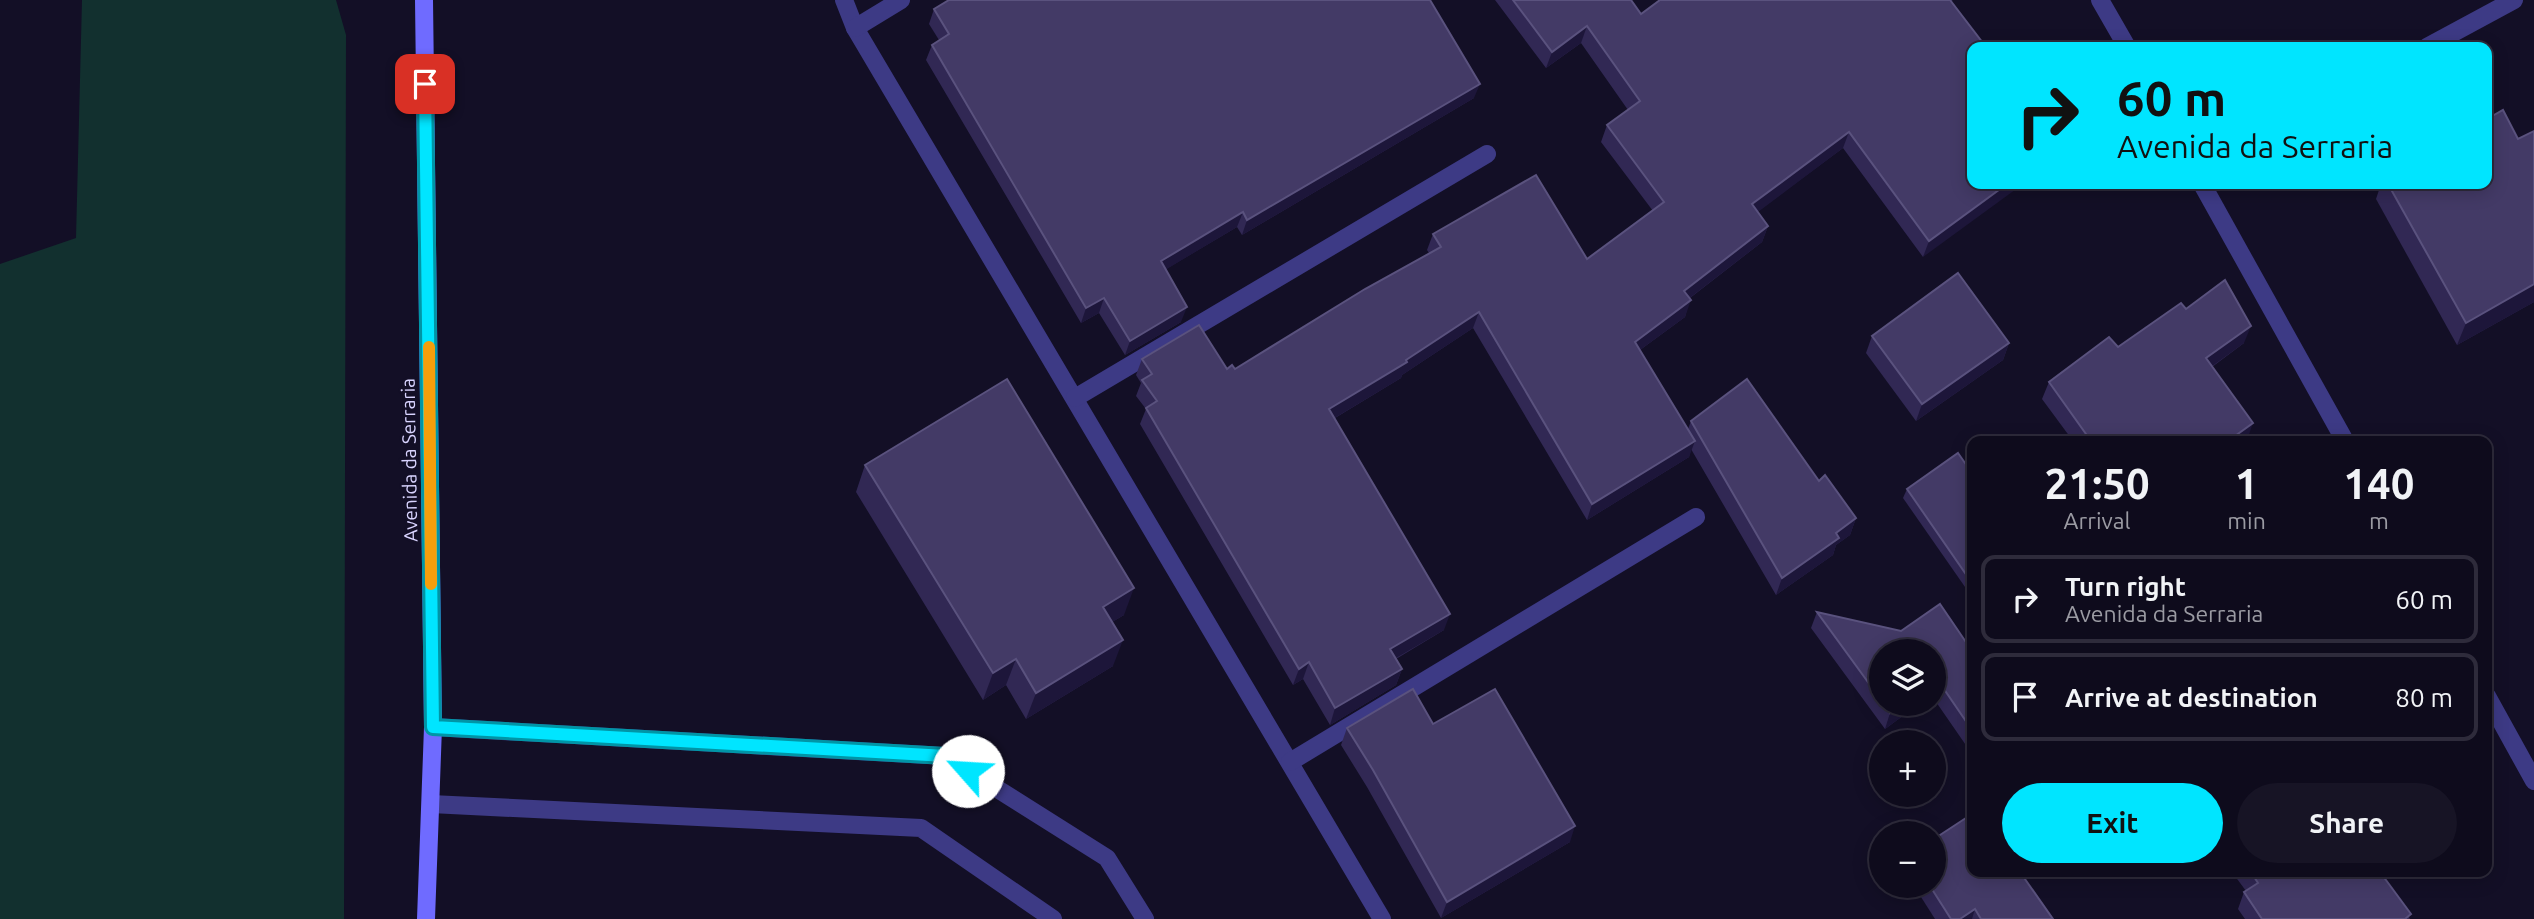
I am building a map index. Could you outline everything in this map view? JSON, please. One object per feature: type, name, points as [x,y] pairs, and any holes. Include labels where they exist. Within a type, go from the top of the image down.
[{"type":"main road","name":"Avenida da Serraria","points":[[425,0],[433,727],[426,919]]},
{"type":"street","points":[[844,0],[855,28],[1382,919]]},
{"type":"street","points":[[855,28],[901,0]]},
{"type":"street","points":[[2100,0],[2124,42]]},
{"type":"street","points":[[2436,42],[2514,0]]},
{"type":"street","points":[[1075,398],[1487,154]]},
{"type":"street","points":[[2206,189],[2342,436]]},
{"type":"street","points":[[1290,762],[1696,517]]},
{"type":"street","points":[[2492,705],[2534,781]]},
{"type":"street","points":[[433,727],[946,756],[1107,858],[1145,919]]},
{"type":"street","points":[[431,804],[921,828],[1053,919]]},
{"type":"green space","points":[[82,0],[336,0],[346,35],[344,919],[0,919],[0,264],[76,238]]},
{"type":"building","points":[[949,0],[1430,0],[1480,84],[1247,220],[1243,212],[1161,261],[1187,307],[1130,341],[1104,298],[1086,308],[932,45],[949,34],[934,9]]},
{"type":"building","points":[[1513,0],[1631,0],[1641,14],[1660,0],[1950,0],[1982,42],[1967,42],[1967,189],[2000,189],[1929,241],[1849,132],[1752,204],[1768,226],[1684,291],[1691,300],[1635,342],[1695,441],[1592,504],[1479,312],[1406,360],[1407,362],[1329,409],[1450,614],[1390,649],[1402,669],[1335,708],[1309,662],[1299,669],[1146,408],[1157,401],[1142,380],[1152,374],[1142,359],[1199,325],[1227,369],[1232,365],[1235,369],[1365,289],[1441,247],[1433,234],[1536,175],[1587,259],[1664,202],[1607,125],[1640,101],[1587,26],[1552,52]]},
{"type":"building","points":[[2503,110],[2518,139],[2534,131],[2534,284],[2466,323],[2391,189],[2492,189],[2492,116]]},
{"type":"building","points":[[1958,273],[2009,343],[1922,404],[1872,336]]},
{"type":"building","points":[[2225,280],[2251,326],[2206,358],[2253,423],[2235,436],[2087,436],[2049,382],[2109,337],[2118,347],[2181,303],[2186,309]]},
{"type":"building","points":[[1007,379],[1134,588],[1103,607],[1123,640],[1036,693],[1016,659],[993,673],[865,465]]},
{"type":"building","points":[[1747,379],[1819,481],[1825,475],[1856,518],[1836,533],[1839,538],[1782,578],[1691,421]]},
{"type":"building","points":[[1958,453],[1967,466],[1967,576],[1907,489]]},
{"type":"building","points":[[1940,604],[1967,644],[1967,723],[1946,692],[1946,639],[1869,639],[1869,684],[1817,612],[1901,631]]},
{"type":"building","points":[[1413,689],[1433,724],[1495,689],[1575,826],[1447,902],[1347,728]]},
{"type":"building","points":[[1967,817],[1967,877],[2024,877],[2053,919],[1981,919],[1975,909],[1960,919],[1951,919],[1938,898],[1946,898],[1946,831]]},
{"type":"building","points":[[2254,877],[2384,877],[2411,914],[2405,919],[2262,919],[2244,892],[2258,883]]},
{"type":"slow traffic","points":[[429,347],[431,584]]},
{"type":"route","points":[[425,84],[433,727],[946,756],[968,771]]}]
